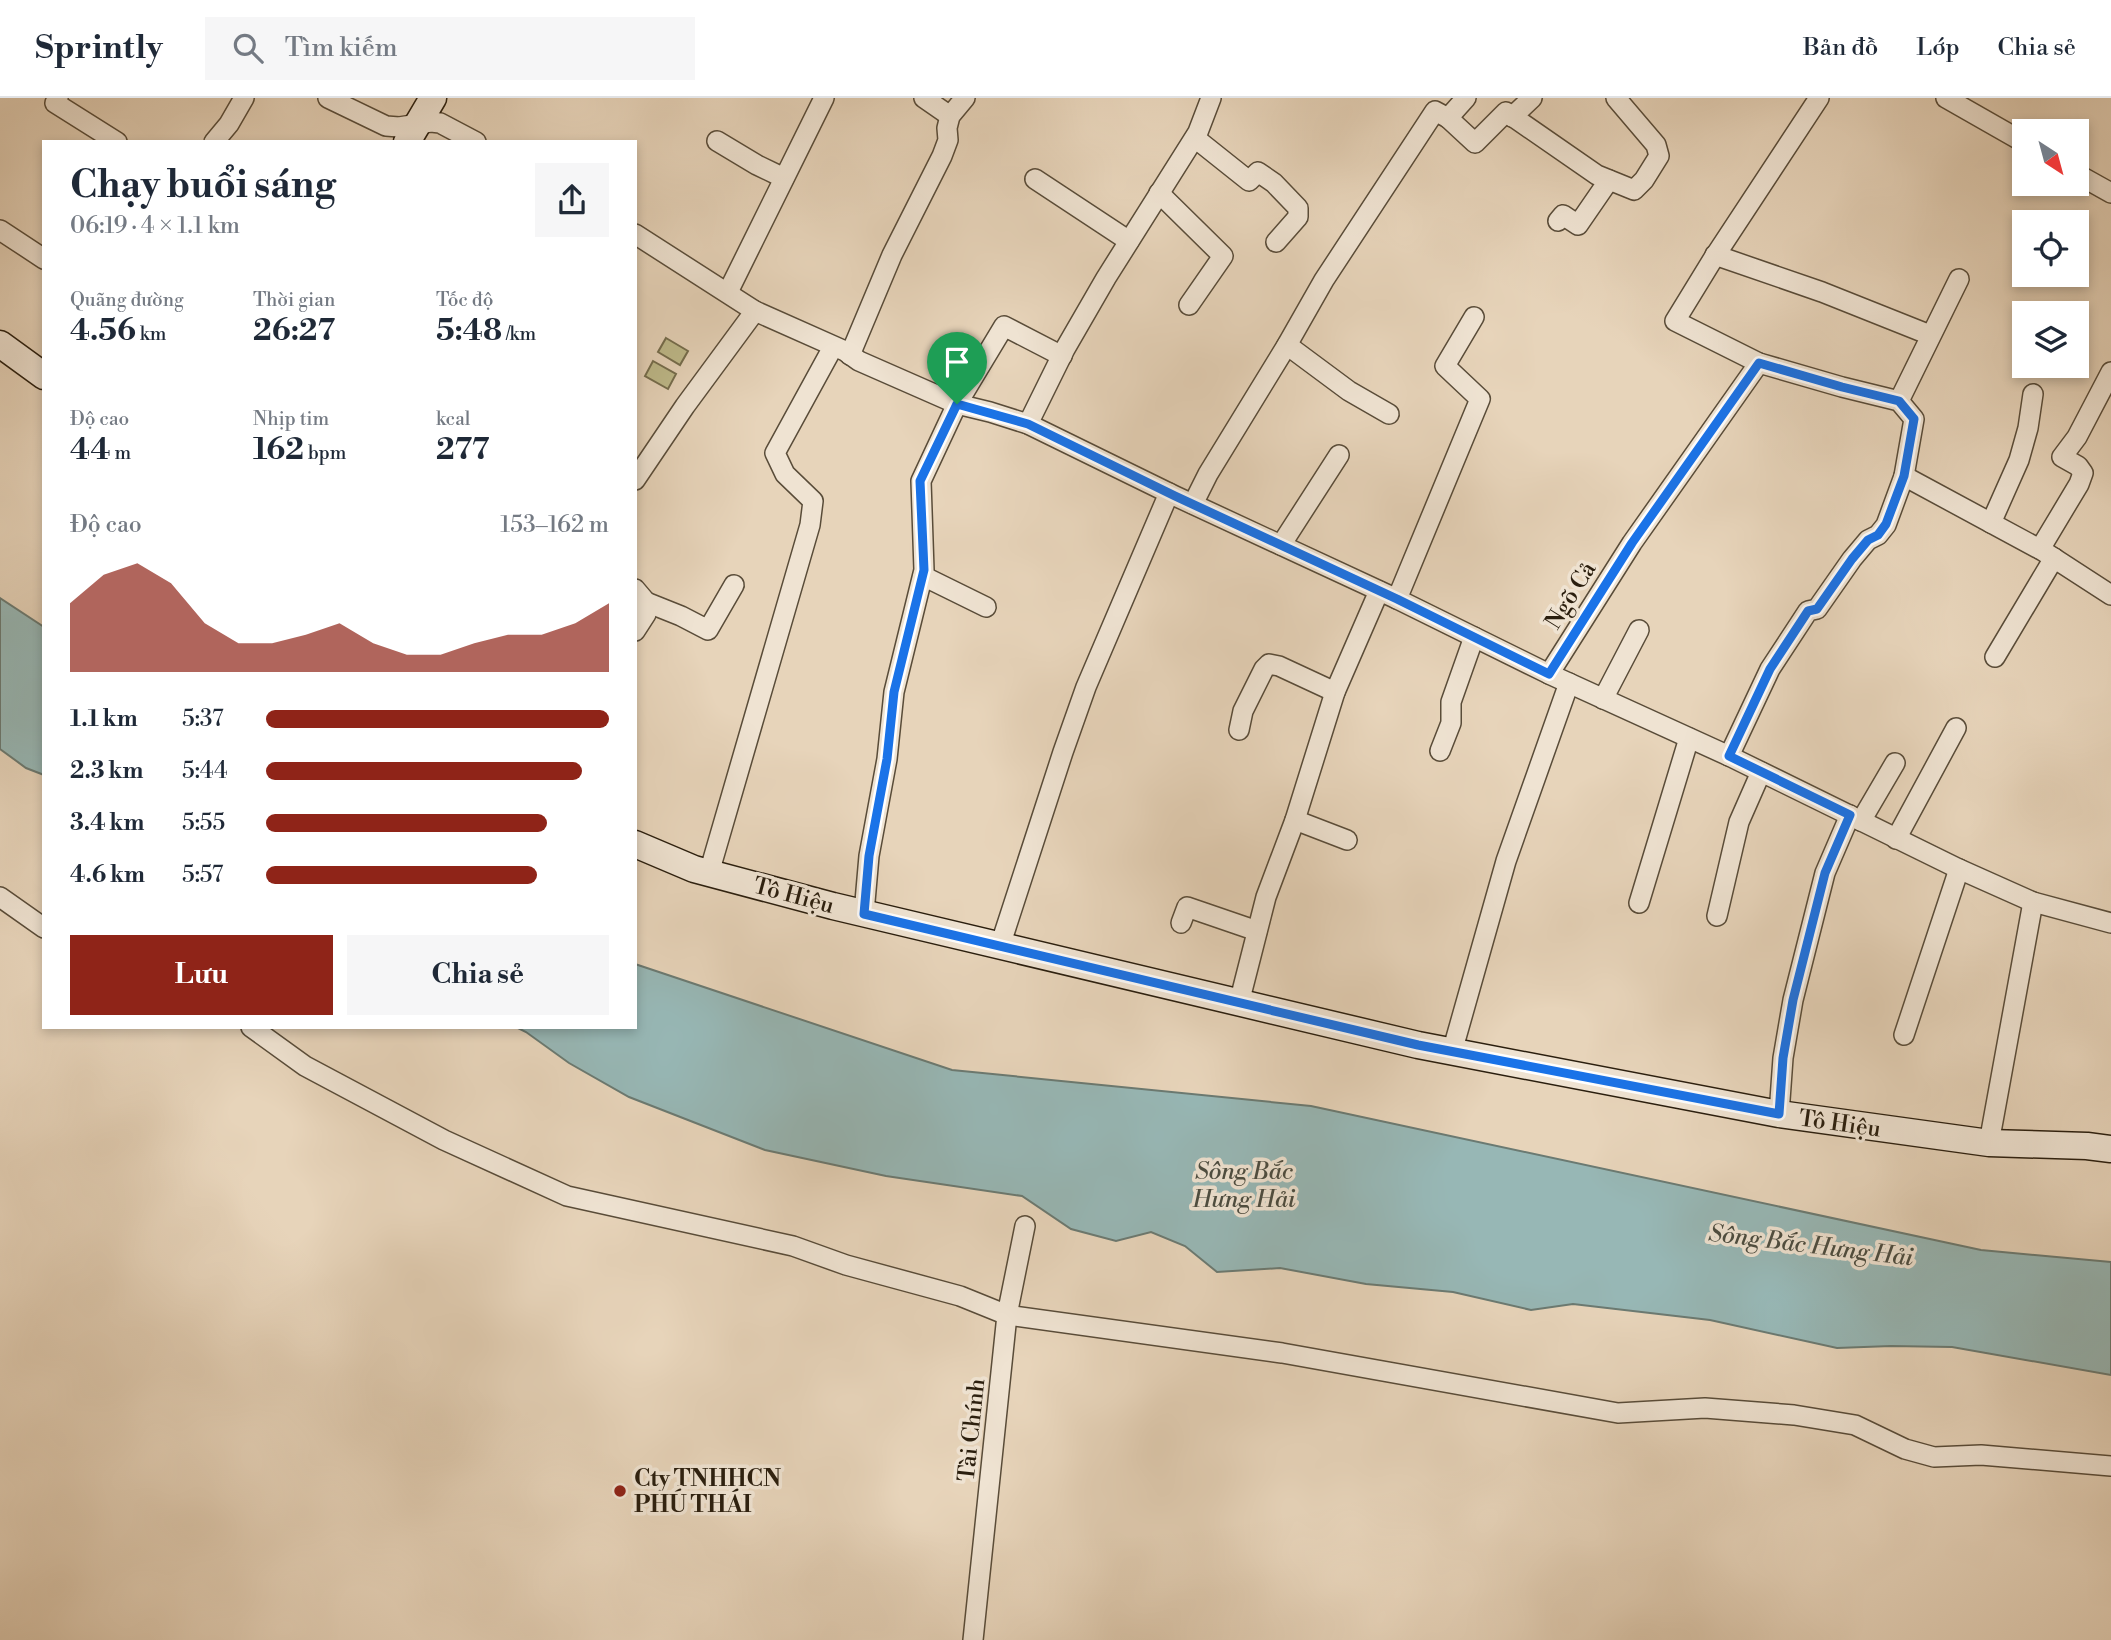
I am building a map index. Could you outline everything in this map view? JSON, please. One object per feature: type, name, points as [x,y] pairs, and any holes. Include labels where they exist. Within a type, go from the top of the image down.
[{"type":"main road","points":[[412,133],[433,98]]},
{"type":"main road","points":[[0,344],[42,375]]},
{"type":"main road","name":"Tô Hiệu","points":[[637,845],[694,869],[864,914],[1452,1052],[1779,1114],[1989,1143],[2111,1149]]},
{"type":"street","points":[[58,98],[55,103],[114,140]]},
{"type":"street","points":[[216,140],[229,124],[244,98]]},
{"type":"street","points":[[328,98],[386,125],[412,133],[440,123],[472,140]]},
{"type":"street","points":[[728,292],[824,98]]},
{"type":"street","points":[[924,98],[950,116]]},
{"type":"street","points":[[709,873],[810,525],[813,501],[785,474],[775,453],[842,351],[942,156],[948,140],[950,116],[965,98]]},
{"type":"street","points":[[1028,424],[1105,278],[1195,138],[1211,98]]},
{"type":"street","points":[[1193,504],[1208,474],[1324,280],[1435,109],[1466,98]]},
{"type":"street","points":[[1512,117],[1532,98]]},
{"type":"street","points":[[1435,109],[1475,143],[1506,112],[1565,154],[1609,180],[1634,191],[1659,156],[1656,145],[1616,98]]},
{"type":"street","points":[[1729,756],[1770,669],[1808,611],[1817,609],[1852,559],[1886,524],[1904,476],[1914,419],[1899,401],[1759,363],[1675,321],[1715,255],[1819,98]]},
{"type":"street","points":[[1946,98],[2012,136]]},
{"type":"street","points":[[1195,138],[1249,181],[1258,172],[1274,183],[1298,208],[1297,217],[1276,243]]},
{"type":"street","points":[[717,141],[784,178]]},
{"type":"street","points":[[1035,179],[1129,241]]},
{"type":"street","points":[[1558,221],[1563,215],[1578,225],[1609,180]]},
{"type":"street","points":[[2090,181],[2111,193]]},
{"type":"street","points":[[1159,193],[1223,256],[1189,305]]},
{"type":"street","points":[[0,230],[42,258]]},
{"type":"street","points":[[637,235],[755,311],[957,404],[1028,424],[1549,674],[1761,772],[1809,791],[1896,839],[1959,869],[2033,902],[2111,923]]},
{"type":"street","points":[[1715,255],[1822,292],[1930,335]]},
{"type":"street","points":[[1899,401],[1959,279]]},
{"type":"street","points":[[637,477],[755,311]]},
{"type":"street","points":[[1397,599],[1480,399],[1445,366],[1474,317]]},
{"type":"street","points":[[864,914],[869,856],[887,759],[894,692],[924,570],[920,481],[957,404],[1004,326],[1062,356]]},
{"type":"street","points":[[1287,345],[1349,391],[1389,414]]},
{"type":"street","name":"Ngõ Cả","points":[[1549,674],[1632,543],[1759,363]]},
{"type":"street","points":[[1995,657],[2047,554],[2083,473],[2078,466],[2062,457],[2077,437],[2111,372]]},
{"type":"street","points":[[1991,523],[2019,460],[2034,394]]},
{"type":"street","points":[[1281,545],[1339,455]]},
{"type":"street","points":[[1904,476],[2047,554],[2111,595]]},
{"type":"street","points":[[1000,946],[1086,687],[1169,493]]},
{"type":"street","points":[[923,576],[986,607]]},
{"type":"street","points":[[641,596],[708,630],[734,584]]},
{"type":"street","points":[[1239,1003],[1266,897],[1295,820],[1335,692],[1379,591]]},
{"type":"street","points":[[637,628],[646,614],[641,596]]},
{"type":"street","points":[[1603,699],[1639,630]]},
{"type":"street","points":[[1440,751],[1451,723],[1451,702],[1474,637]]},
{"type":"street","points":[[1239,730],[1243,711],[1269,664],[1335,692]]},
{"type":"street","points":[[1452,1052],[1506,861],[1569,683]]},
{"type":"street","points":[[1896,839],[1956,728]]},
{"type":"street","points":[[1639,902],[1689,738]]},
{"type":"street","points":[[1779,1114],[1783,1058],[1793,1000],[1825,873],[1856,818],[1895,763]]},
{"type":"street","points":[[1717,916],[1739,822],[1761,772]]},
{"type":"street","points":[[1295,820],[1347,840]]},
{"type":"street","points":[[1904,1035],[1959,869]]},
{"type":"street","points":[[0,897],[42,927]]},
{"type":"street","points":[[1989,1143],[2033,902]]},
{"type":"street","points":[[1181,923],[1187,906],[1257,931]]},
{"type":"street","points":[[254,1029],[304,1066],[444,1140],[567,1196],[793,1246],[846,1265],[960,1296],[1007,1315],[1282,1353],[1618,1413],[1705,1408],[1794,1415],[1855,1425],[1905,1449],[1934,1457],[1981,1455],[2111,1466]]},
{"type":"street","name":"Tài Chính","points":[[973,1640],[1007,1315],[1025,1226]]},
{"type":"shaded area","points":[[666,338],[688,351],[680,365],[658,352]]},
{"type":"shaded area","points":[[653,361],[676,374],[668,389],[645,376]]},
{"type":"water","points":[[0,598],[42,626],[42,774],[26,768],[0,749]]},
{"type":"water","name":"Sông Bắc Hưng Hải","points":[[637,965],[952,1070],[1311,1106],[1981,1250],[2111,1262],[2111,1375],[1952,1347],[1837,1348],[1710,1320],[1573,1304],[1531,1310],[1453,1292],[1366,1284],[1280,1268],[1217,1272],[1185,1246],[1151,1232],[1116,1241],[1071,1229],[1022,1196],[886,1176],[765,1150],[629,1097],[569,1063],[520,1029],[637,1029]]},
{"type":"place","name":"Cty TNHHCN PHÚ THÁI","points":[[620,1491]]},
{"type":"route","points":[[1759,363],[1899,401],[1914,419],[1904,476],[1886,524],[1852,559],[1817,609],[1808,611],[1770,669],[1729,756],[1850,815],[1825,873],[1793,1000],[1783,1058],[1779,1114],[1418,1045],[864,914],[869,856],[887,759],[894,692],[924,570],[920,481],[957,404],[1028,424],[1549,674],[1632,543],[1759,363]]}]
